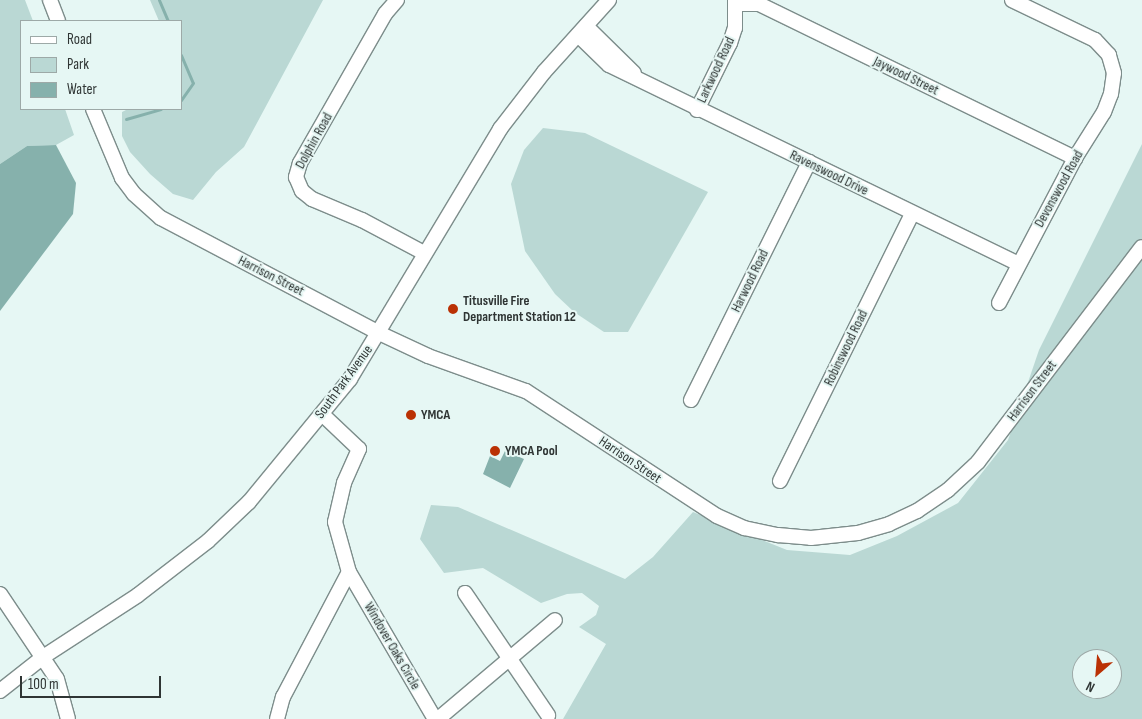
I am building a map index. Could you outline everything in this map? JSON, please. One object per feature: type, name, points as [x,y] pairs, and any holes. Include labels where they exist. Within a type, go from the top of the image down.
[{"type":"street","points":[[50,0],[58,20]]},
{"type":"street","name":"Dolphin Road","points":[[397,0],[385,14],[300,163],[296,178],[302,191],[312,199],[362,220],[424,253]]},
{"type":"street","name":"South Park Avenue","points":[[0,691],[43,656],[138,595],[208,540],[249,502],[322,414],[379,334],[424,253],[500,129],[609,0]]},
{"type":"street","name":"Devonswood Road","points":[[999,303],[1075,158],[1104,112],[1111,94],[1114,73],[1109,55],[1095,40],[1012,0]]},
{"type":"street","name":"Larkwood Road","points":[[697,110],[730,43],[735,28],[735,2]]},
{"type":"street","name":"Jaywood Street","points":[[735,2],[759,4],[1075,158]]},
{"type":"street","name":"Ravenswood Drive","points":[[582,31],[640,79],[697,110],[1018,264]]},
{"type":"street","name":"Harrison Street","points":[[93,110],[122,178],[134,194],[161,218],[379,334],[428,356],[526,391],[686,498],[744,528],[811,538],[848,534],[889,524],[917,511],[978,462],[1142,247]]},
{"type":"street","name":"Harwood Road","points":[[691,400],[808,162]]},
{"type":"street","name":"Robinswood Road","points":[[780,481],[912,214]]},
{"type":"street","name":"Windover Oaks Circle","points":[[322,414],[359,449],[344,483],[335,522],[349,572],[436,719]]},
{"type":"street","points":[[277,719],[283,697],[349,572]]},
{"type":"street","points":[[465,593],[548,715]]},
{"type":"street","points":[[0,594],[43,656],[62,691],[68,719]]},
{"type":"street","points":[[436,719],[509,656],[555,620]]},
{"type":"green space","points":[[0,0],[25,0],[33,20],[20,20],[20,110],[65,110],[74,135],[56,145],[27,146],[0,164]]},
{"type":"green space","points":[[150,0],[323,0],[244,147],[216,172],[193,200],[173,194],[150,174],[130,152],[122,136],[122,112],[126,110],[182,110],[182,20],[159,20]]},
{"type":"green space","points":[[543,128],[585,133],[708,192],[628,332],[604,332],[574,312],[555,294],[525,251],[511,184],[524,150]]},
{"type":"green space","points":[[1142,144],[1142,239],[1024,394],[1039,350]]},
{"type":"green space","points":[[1142,255],[1142,719],[563,719],[606,644],[579,627],[596,615],[599,606],[582,593],[567,594],[541,603],[483,568],[444,573],[420,539],[431,505],[458,507],[625,579],[653,557],[693,512],[787,550],[850,555],[897,536],[958,503],[1008,440],[1014,423]]},
{"type":"water","points":[[56,145],[76,183],[73,214],[0,311],[0,164],[27,146]]},
{"type":"water","points":[[505,451],[524,459],[510,488],[483,474],[490,456],[500,461]]},
{"type":"waterway","points":[[159,0],[168,20]]},
{"type":"waterway","points":[[182,57],[193,83],[182,99]]},
{"type":"waterway","points":[[126,119],[158,110]]},
{"type":"place","name":"Titusville Fire Department Station 12","points":[[453,309]]},
{"type":"place","name":"YMCA","points":[[411,415]]},
{"type":"place","name":"YMCA Pool","points":[[495,451]]}]
